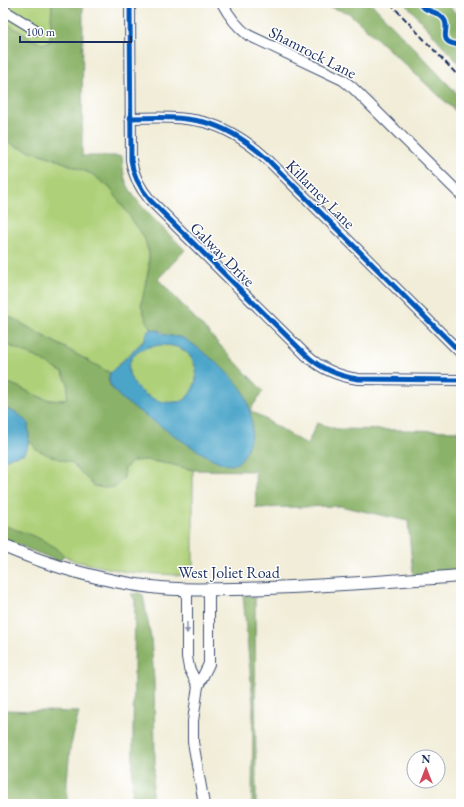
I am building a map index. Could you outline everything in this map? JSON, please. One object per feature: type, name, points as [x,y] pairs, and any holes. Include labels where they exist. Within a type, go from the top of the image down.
[{"type":"main road","name":"West Joliet Road","points":[[3,546],[38,561],[77,572],[153,588],[271,588],[461,576]]},
{"type":"street","name":"Galway Drive","points":[[130,3],[130,118],[132,166],[135,178],[141,189],[150,200],[311,360],[329,372],[358,379],[461,380]]},
{"type":"street","name":"Shamrock Lane","points":[[222,3],[231,19],[248,35],[342,80],[354,88],[461,195]]},
{"type":"street","points":[[3,10],[36,30]]},
{"type":"street","name":"Killarney Lane","points":[[130,118],[170,117],[192,119],[217,126],[243,139],[267,159],[461,353]]},
{"type":"street","points":[[187,589],[187,658],[189,668],[198,686]]},
{"type":"street","points":[[204,804],[193,742],[193,721],[198,686],[209,664],[209,589]]},
{"type":"green space","points":[[3,3],[52,3],[50,42],[43,44],[33,40],[3,21]]},
{"type":"green space","points":[[52,3],[83,3],[82,156],[122,156],[125,179],[133,194],[146,211],[185,250],[158,279],[263,391],[250,410],[307,445],[317,423],[337,429],[461,431],[461,571],[413,575],[408,521],[340,506],[256,508],[255,471],[193,470],[145,460],[133,461],[125,468],[124,478],[115,487],[103,488],[94,486],[72,463],[48,455],[36,449],[29,440],[29,431],[8,409],[3,408],[3,382],[51,400],[67,398],[68,384],[63,373],[40,359],[3,343],[3,313],[110,373],[108,379],[110,385],[120,397],[142,413],[223,463],[251,420],[244,392],[215,361],[183,338],[165,335],[162,331],[152,329],[146,320],[141,305],[149,268],[149,253],[144,237],[110,188],[92,174],[50,157],[15,146],[3,139],[3,21],[33,40],[43,44],[50,42]]},
{"type":"green space","points":[[320,3],[371,3],[461,98],[461,116],[349,13]]},
{"type":"green space","points":[[405,3],[446,3],[461,19],[461,66]]},
{"type":"green space","points":[[3,139],[15,146],[50,157],[92,174],[110,188],[144,236],[149,253],[149,268],[145,286],[146,320],[152,329],[148,331],[143,341],[110,373],[3,313]]},
{"type":"green space","points":[[3,343],[40,359],[63,373],[68,384],[67,398],[51,400],[43,398],[19,387],[3,382]]},
{"type":"green space","points":[[160,345],[180,348],[191,357],[194,363],[196,368],[196,380],[192,391],[184,401],[164,402],[153,398],[143,392],[135,384],[130,375],[129,366],[133,357],[145,348]]},
{"type":"green space","points":[[29,440],[36,449],[72,463],[82,473],[125,468],[133,461],[145,460],[193,470],[193,576],[126,572],[75,561],[63,555],[57,548],[46,542],[3,525],[3,461],[13,456],[18,456],[27,450]]},
{"type":"green space","points":[[3,525],[50,544],[63,555],[62,559],[58,561],[3,539]]},
{"type":"green space","points":[[139,593],[143,595],[151,638],[154,680],[155,762],[151,804],[132,804],[135,600],[131,594]]},
{"type":"green space","points":[[243,595],[255,597],[256,804],[252,804],[253,703]]},
{"type":"green space","points":[[3,710],[79,712],[70,749],[67,781],[67,804],[3,804]]},
{"type":"water","points":[[154,329],[165,335],[181,337],[186,340],[206,354],[232,377],[241,388],[246,397],[249,408],[252,430],[246,452],[241,460],[234,465],[223,463],[212,458],[171,433],[129,404],[118,395],[110,384],[110,373],[143,342],[148,331]],"holes":[[[160,345],[180,348],[191,357],[196,368],[196,380],[192,391],[182,401],[164,402],[153,398],[143,392],[135,384],[130,375],[129,366],[133,357],[145,348]]]},
{"type":"water","points":[[3,408],[17,413],[28,423],[29,435],[27,447],[23,454],[13,456],[3,461]]},
{"type":"railway","points":[[390,3],[461,79]]},
{"type":"cycle path","points":[[130,3],[131,160],[133,171],[138,182],[150,200],[306,355],[324,368],[337,374],[358,379],[461,380]]},
{"type":"cycle path","points":[[419,3],[425,9],[440,15],[445,22],[445,34],[448,41],[453,44],[461,45]]},
{"type":"cycle path","points":[[130,118],[170,118],[204,122],[219,127],[250,145],[267,159],[461,353]]}]
